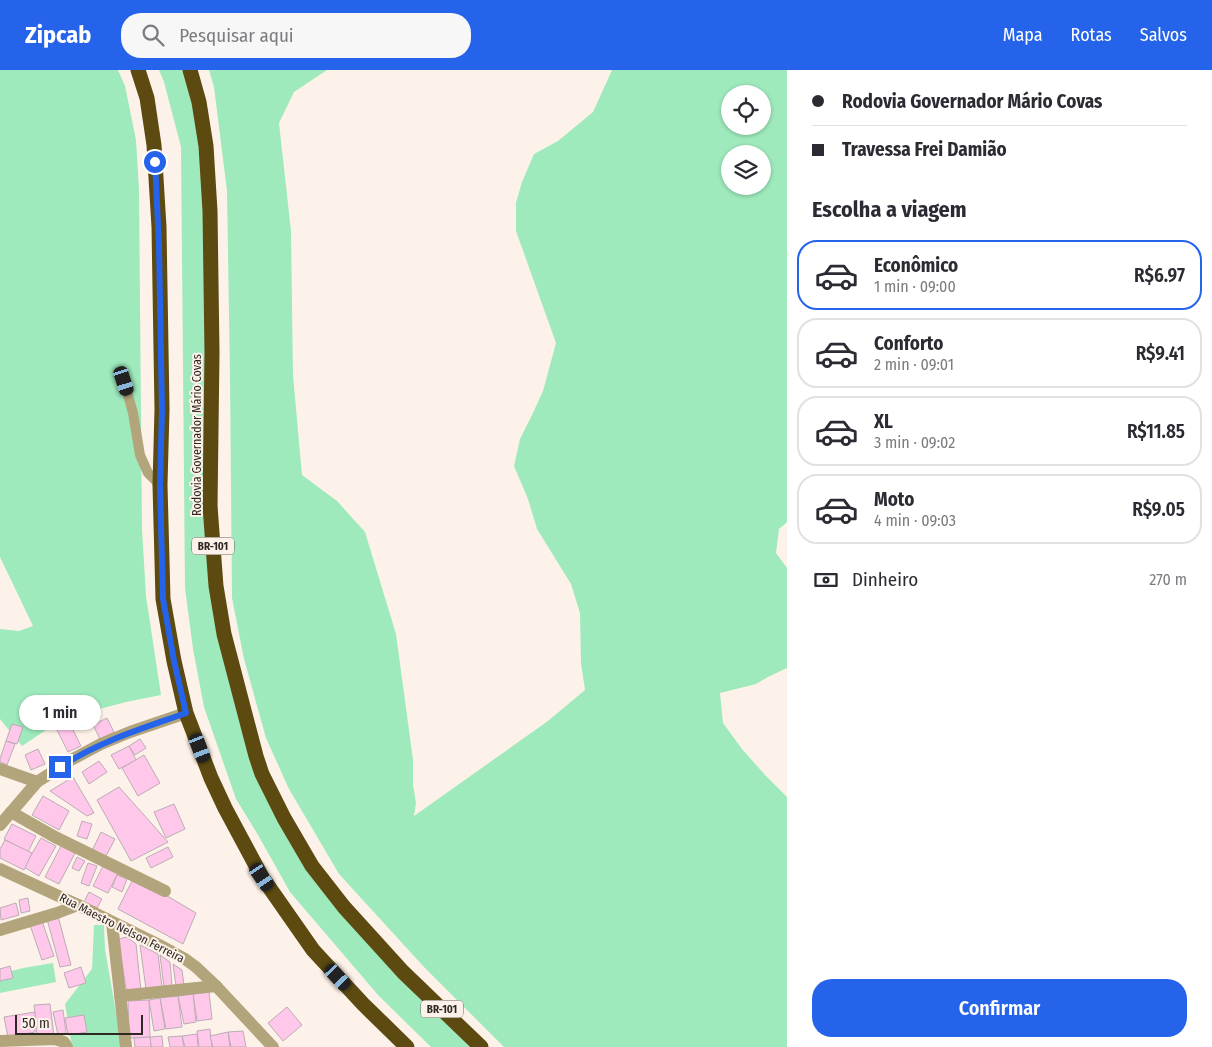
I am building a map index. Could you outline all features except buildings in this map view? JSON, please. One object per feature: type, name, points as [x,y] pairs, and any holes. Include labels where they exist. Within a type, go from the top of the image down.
[{"type":"highway","points":[[138,70],[147,98],[154,145],[159,227],[162,410],[160,485],[163,599],[186,713],[211,778],[262,877],[313,950],[363,1004],[407,1047]]},
{"type":"highway","name":"Rodovia Governador Mário Covas","points":[[190,70],[199,102],[206,146],[210,211],[212,353],[210,506],[216,586],[224,634],[256,756],[262,774],[284,818],[312,866],[344,907],[403,972],[481,1047]]},
{"type":"street","points":[[0,824],[36,782],[71,760],[101,744],[130,732],[186,713]]},
{"type":"street","points":[[0,769],[36,782]]},
{"type":"street","points":[[11,812],[54,837],[164,891]]},
{"type":"street","name":"Rua Maestro Nelson Ferreira","points":[[0,869],[78,905],[185,959],[216,986],[273,1047]]},
{"type":"street","points":[[0,930],[58,913],[78,905]]},
{"type":"street","points":[[112,923],[126,1047]]},
{"type":"street","points":[[120,996],[216,986]]},
{"type":"street","points":[[0,1041],[55,1039],[64,1042],[67,1047]]},
{"type":"lane","points":[[124,381],[133,413],[140,455],[148,473],[160,485]]},
{"type":"green space","points":[[0,70],[118,70],[125,86],[136,140],[139,189],[142,529],[146,596],[161,695],[92,711],[71,703],[58,703],[50,716],[49,728],[22,746],[0,719],[0,629],[19,631],[33,626],[0,557]]},
{"type":"green space","points":[[159,70],[188,70],[197,93],[213,378],[223,655],[282,828],[471,1047],[431,1047],[378,995],[290,892],[236,799],[204,707],[193,649],[185,588],[181,147],[164,82]]},
{"type":"green space","points":[[209,70],[327,70],[294,92],[279,123],[291,231],[293,375],[302,475],[337,501],[365,532],[396,634],[413,760],[413,785],[416,803],[414,816],[548,721],[585,690],[581,663],[580,613],[571,584],[537,529],[528,499],[514,466],[520,439],[543,391],[556,343],[516,231],[516,203],[522,182],[534,154],[558,141],[593,112],[612,70],[787,70],[787,522],[779,529],[776,553],[787,568],[787,668],[756,684],[720,693],[723,723],[742,749],[787,797],[787,1047],[504,1047],[424,967],[339,874],[289,789],[266,738],[244,659],[232,598],[227,191],[214,87]]},
{"type":"green space","points":[[94,925],[104,925],[105,949],[122,1047],[72,1047],[65,1004],[92,969]]},
{"type":"green space","points":[[53,963],[56,982],[0,993],[0,974]]},
{"type":"route","points":[[60,767],[101,744],[186,713],[163,599],[160,485],[162,410],[159,227],[155,162]]}]
